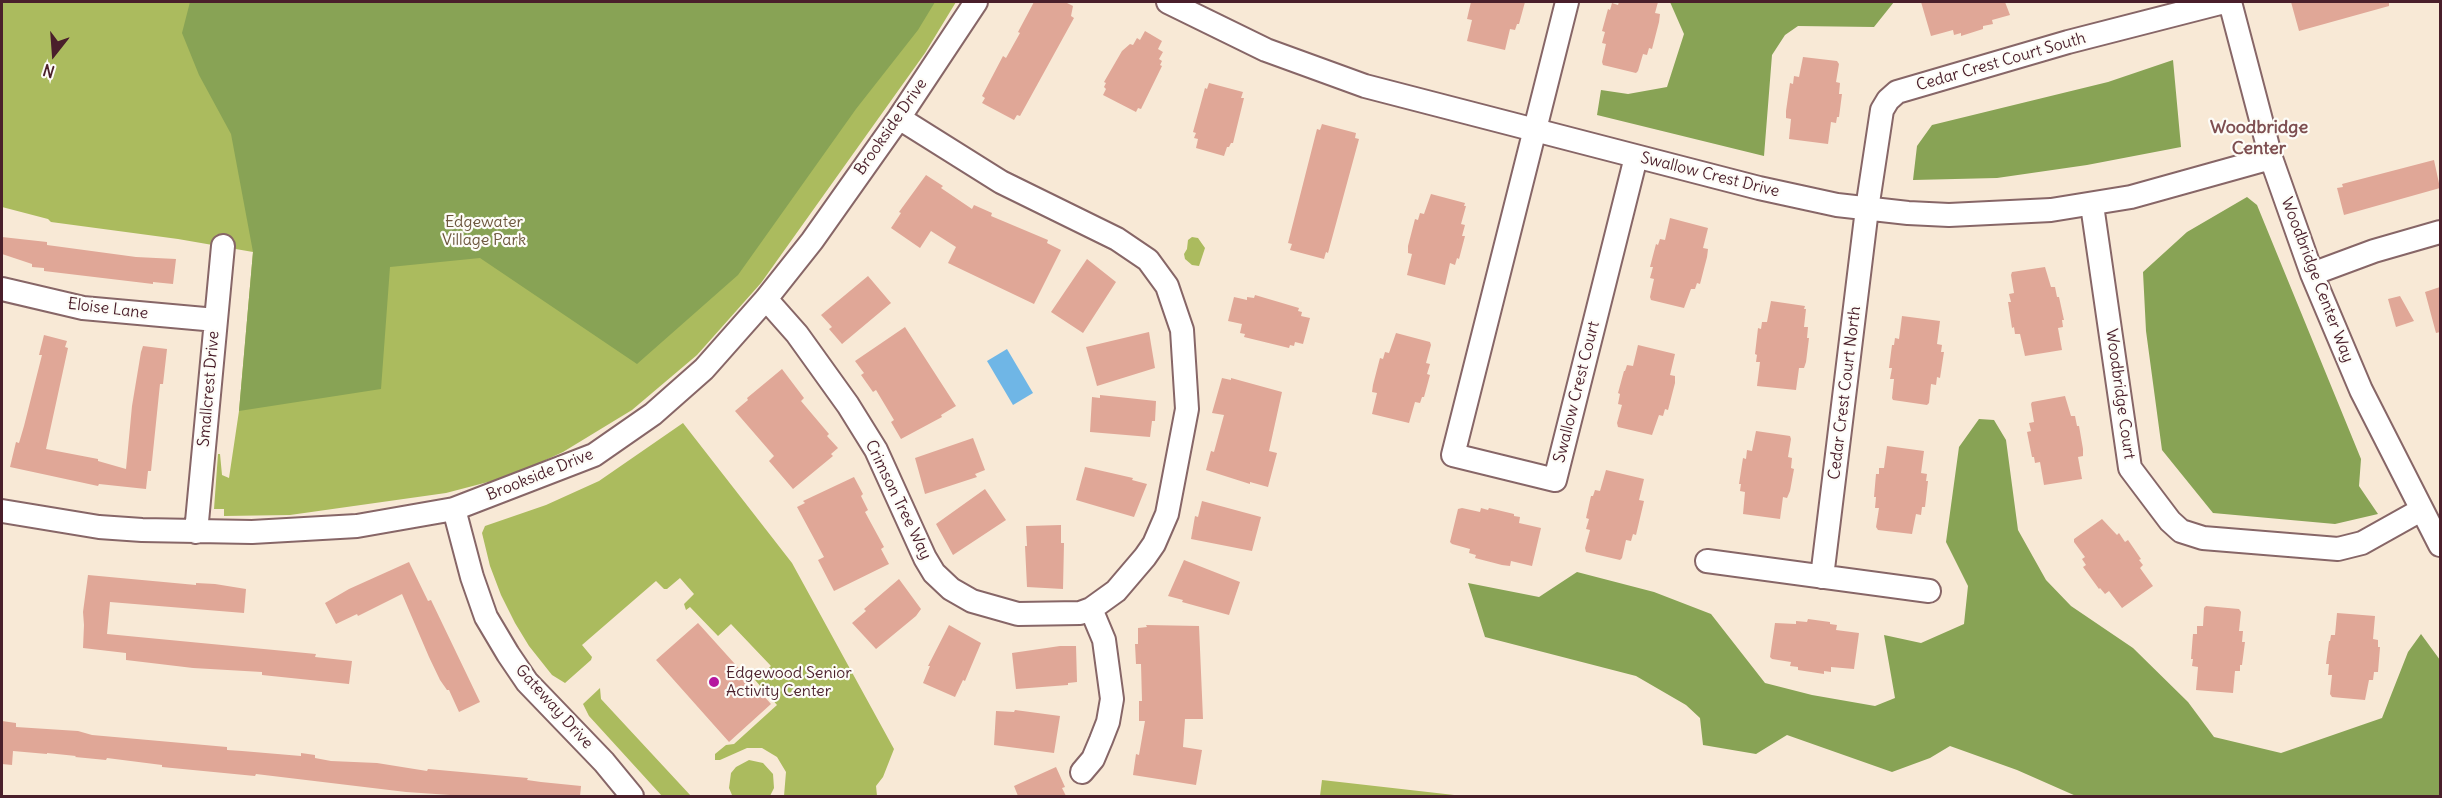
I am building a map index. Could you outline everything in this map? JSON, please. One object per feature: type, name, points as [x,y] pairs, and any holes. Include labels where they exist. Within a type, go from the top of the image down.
[{"type":"street","name":"Brookside Drive","points":[[2,511],[99,527],[196,532],[357,526],[454,509],[594,455],[653,414],[704,369],[766,299],[812,240],[899,118],[976,2]]},
{"type":"street","name":"Swallow Crest Drive","points":[[1168,2],[1245,41],[1298,64],[1365,86],[1636,157],[1800,197],[1867,209],[1949,215],[1997,214],[2092,205],[2169,188],[2271,158]]},
{"type":"street","points":[[1535,131],[1567,2]]},
{"type":"street","name":"Cedar Crest Court South","points":[[1867,209],[1882,110],[1888,99],[1898,92],[2068,42],[2224,2]]},
{"type":"street","name":"Woodbridge Center Way","points":[[2230,2],[2271,158],[2312,274],[2361,390],[2440,545]]},
{"type":"street","name":"Crimson Tree Way","points":[[766,299],[797,334],[876,450],[925,558],[934,573],[951,589],[972,602],[1018,614],[1080,613],[1091,609],[1116,591],[1145,557],[1154,544],[1169,504],[1187,409],[1182,330],[1167,286],[1148,260],[1117,239],[1001,182],[899,118]]},
{"type":"street","name":"Swallow Crest Court","points":[[1535,131],[1453,455],[1555,480],[1636,157]]},
{"type":"street","name":"Woodbridge Court","points":[[2092,205],[2130,468],[2169,521],[2181,531],[2203,538],[2338,549],[2362,543],[2421,510]]},
{"type":"street","name":"Cedar Crest Court North","points":[[1822,577],[1867,209]]},
{"type":"street","points":[[2312,274],[2374,251],[2440,232]]},
{"type":"street","name":"Smallcrest Drive","points":[[196,532],[223,246]]},
{"type":"street","name":"Eloise Lane","points":[[2,289],[83,308],[216,320]]},
{"type":"street","name":"Gateway Drive","points":[[454,509],[472,577],[486,617],[508,654],[527,682],[604,762],[632,796]]},
{"type":"street","points":[[1707,561],[1929,591]]},
{"type":"street","points":[[1082,772],[1093,759],[1101,740],[1108,722],[1112,699],[1104,640],[1091,609]]},
{"type":"green space","name":"Edgewater Village Park","points":[[2,2],[956,2],[925,53],[761,283],[697,355],[632,410],[563,452],[511,476],[446,493],[290,515],[224,516],[224,509],[214,509],[218,454],[220,454],[222,475],[229,478],[239,411],[253,252],[178,239],[51,222],[48,219],[2,207]]},
{"type":"green space","name":"Edgewater Village Park","points":[[190,2],[935,2],[918,30],[856,109],[738,275],[637,364],[480,258],[390,267],[381,389],[239,411],[253,252],[231,134],[199,75],[182,33]]},
{"type":"green space","points":[[1670,2],[1894,2],[1874,27],[1798,26],[1785,35],[1772,55],[1764,156],[1597,115],[1601,90],[1628,94],[1667,87],[1684,34]]},
{"type":"green space","points":[[2173,60],[2181,147],[2087,165],[1997,178],[1913,180],[1917,146],[1932,125],[2108,82]]},
{"type":"green space","points":[[2247,197],[2257,205],[2361,459],[2359,486],[2378,514],[2335,524],[2213,513],[2162,450],[2146,331],[2143,272],[2187,232]]},
{"type":"green space","points":[[1192,237],[1198,238],[1205,248],[1199,266],[1192,265],[1185,259],[1188,240]]},
{"type":"green space","points":[[1979,419],[1994,420],[2006,440],[2018,530],[2046,580],[2071,606],[2133,648],[2188,702],[2214,737],[2281,753],[2382,718],[2408,652],[2421,634],[2440,660],[2440,796],[2076,796],[2017,770],[1950,746],[1930,758],[1892,772],[1787,735],[1756,754],[1703,745],[1700,718],[1686,705],[1636,676],[1485,637],[1468,583],[1539,597],[1577,572],[1654,592],[1711,614],[1765,683],[1812,695],[1875,706],[1895,698],[1884,635],[1921,643],[1964,624],[1968,586],[1946,542],[1959,447]]},
{"type":"green space","points":[[683,423],[792,563],[894,749],[883,777],[876,786],[877,796],[784,796],[786,772],[777,757],[762,748],[747,748],[715,760],[715,754],[726,745],[734,744],[777,705],[755,680],[771,666],[731,624],[718,636],[690,607],[686,610],[684,604],[694,594],[680,578],[667,589],[656,581],[582,645],[592,657],[591,660],[565,683],[552,675],[529,646],[515,623],[490,566],[482,533],[485,526],[546,505],[599,481]]},
{"type":"green space","points":[[600,688],[601,699],[691,796],[662,796],[589,716],[583,704]]},
{"type":"green space","points":[[749,760],[763,763],[773,774],[774,788],[770,796],[732,795],[729,788],[731,773],[736,767]]},
{"type":"green space","points":[[1322,780],[1463,796],[1320,796]]},
{"type":"water","points":[[1007,349],[1033,393],[1013,405],[987,361]]},
{"type":"building","points":[[1034,2],[1065,2],[1073,6],[1071,16],[1074,18],[1020,116],[1017,115],[1014,120],[982,103],[985,98],[982,96],[1003,56],[1006,58],[1020,33],[1018,32]]},
{"type":"building","points":[[1471,2],[1525,2],[1519,24],[1515,30],[1510,29],[1505,50],[1467,41],[1472,20],[1467,19]]},
{"type":"building","points":[[1619,2],[1658,2],[1655,13],[1660,14],[1659,22],[1652,49],[1649,48],[1647,55],[1643,54],[1636,73],[1603,65],[1602,62],[1606,44],[1602,43],[1605,32],[1602,31],[1608,9],[1610,10],[1612,3],[1618,5]]},
{"type":"building","points":[[1921,2],[2005,2],[2010,15],[1992,20],[1993,24],[1961,36],[1961,33],[1954,35],[1953,30],[1931,36]]},
{"type":"building","points":[[2291,2],[2389,2],[2389,6],[2299,31]]},
{"type":"building","points":[[1145,31],[1162,41],[1158,49],[1163,52],[1159,59],[1162,61],[1160,65],[1162,66],[1141,109],[1138,108],[1136,112],[1103,95],[1106,89],[1104,82],[1122,51],[1130,44],[1133,45],[1137,38],[1140,40]]},
{"type":"building","points":[[1803,57],[1837,61],[1839,64],[1836,82],[1840,83],[1839,94],[1842,94],[1839,117],[1836,123],[1831,122],[1828,144],[1789,139],[1791,119],[1786,118],[1786,111],[1790,83],[1793,84],[1794,76],[1799,77]]},
{"type":"building","points":[[1209,83],[1243,92],[1241,98],[1244,98],[1233,143],[1227,147],[1224,156],[1196,148],[1198,139],[1194,138],[1196,133],[1193,132],[1205,88],[1207,89]]},
{"type":"building","points":[[1322,124],[1356,133],[1355,138],[1359,139],[1328,253],[1326,252],[1324,259],[1290,250],[1292,244],[1288,243],[1317,129],[1320,130]]},
{"type":"building","points":[[2434,160],[2440,188],[2344,215],[2337,188],[2343,187],[2342,184]]},
{"type":"building","points":[[926,175],[972,209],[974,205],[992,213],[991,216],[1048,240],[1047,243],[1061,250],[1034,304],[948,263],[956,247],[931,231],[920,248],[891,228],[901,213],[899,212]]},
{"type":"building","points":[[1431,194],[1465,203],[1464,206],[1466,206],[1461,224],[1465,225],[1462,236],[1465,236],[1459,259],[1457,258],[1455,265],[1450,263],[1445,285],[1407,275],[1412,254],[1408,253],[1408,246],[1415,219],[1418,220],[1420,213],[1424,214]]},
{"type":"building","points":[[1670,218],[1708,228],[1703,248],[1708,249],[1707,257],[1700,284],[1697,283],[1695,289],[1691,289],[1684,308],[1651,300],[1650,297],[1654,279],[1650,278],[1653,267],[1650,267],[1656,244],[1658,245],[1660,239],[1665,240]]},
{"type":"building","points":[[2,237],[136,257],[176,259],[173,284],[153,282],[153,284],[44,271],[44,268],[32,267],[32,264],[2,254]]},
{"type":"building","points":[[1087,259],[1116,282],[1083,333],[1051,312]]},
{"type":"building","points":[[2045,267],[2051,287],[2055,287],[2057,297],[2059,297],[2064,320],[2062,320],[2063,327],[2058,328],[2062,350],[2025,356],[2020,334],[2015,334],[2014,327],[2012,328],[2008,302],[2011,302],[2009,294],[2014,293],[2011,275],[2012,272]]},
{"type":"building","points":[[868,276],[891,303],[842,344],[829,329],[832,327],[821,315]]},
{"type":"building","points":[[2440,287],[2440,332],[2436,333],[2425,292]]},
{"type":"building","points":[[1255,295],[1299,308],[1298,311],[1302,312],[1301,316],[1310,318],[1303,344],[1295,342],[1294,346],[1290,345],[1289,348],[1244,337],[1245,334],[1240,333],[1242,324],[1228,321],[1234,297],[1247,300],[1247,297],[1254,298]]},
{"type":"building","points":[[2400,296],[2414,321],[2396,327],[2388,299]]},
{"type":"building","points":[[1771,301],[1805,306],[1804,309],[1806,309],[1804,327],[1808,327],[1807,338],[1809,338],[1806,362],[1804,368],[1799,368],[1796,390],[1757,386],[1760,362],[1756,362],[1757,355],[1755,354],[1758,328],[1761,329],[1762,322],[1767,322]]},
{"type":"building","points":[[1902,316],[1940,321],[1937,344],[1942,345],[1941,352],[1944,352],[1940,378],[1937,377],[1936,385],[1931,384],[1927,405],[1892,398],[1894,379],[1890,379],[1892,368],[1889,368],[1892,345],[1894,345],[1895,338],[1899,339]]},
{"type":"building","points":[[905,327],[956,406],[941,415],[942,417],[901,439],[891,422],[894,420],[876,390],[873,392],[861,375],[864,373],[855,361]]},
{"type":"building","points":[[1149,332],[1155,368],[1097,386],[1086,347]]},
{"type":"building","points":[[1396,333],[1430,342],[1431,345],[1426,363],[1430,364],[1427,374],[1430,375],[1424,397],[1420,403],[1415,402],[1409,423],[1372,414],[1377,393],[1372,392],[1373,385],[1380,358],[1383,359],[1385,352],[1389,353]]},
{"type":"building","points":[[44,335],[67,341],[65,347],[68,348],[46,449],[98,459],[98,461],[126,469],[132,406],[143,346],[167,349],[163,384],[160,384],[151,471],[148,471],[146,489],[99,484],[98,486],[10,467],[16,442],[19,443],[24,426],[42,355],[39,355]]},
{"type":"building","points":[[1638,345],[1675,354],[1670,375],[1675,376],[1675,383],[1668,410],[1665,409],[1663,416],[1659,415],[1652,435],[1618,427],[1617,423],[1622,405],[1618,404],[1620,394],[1618,393],[1627,365],[1633,366]]},
{"type":"building","points":[[782,369],[804,398],[801,401],[838,448],[831,454],[833,456],[793,489],[769,461],[774,456],[735,411]]},
{"type":"building","points":[[1222,378],[1231,380],[1231,378],[1282,392],[1269,451],[1277,453],[1268,487],[1250,482],[1250,484],[1206,470],[1211,451],[1214,452],[1224,415],[1212,413]]},
{"type":"building","points":[[1100,395],[1156,401],[1155,421],[1152,421],[1150,437],[1090,432],[1092,397],[1100,398]]},
{"type":"building","points":[[2065,396],[2071,416],[2075,416],[2077,426],[2079,426],[2083,456],[2078,457],[2082,479],[2044,485],[2040,462],[2035,463],[2032,457],[2027,432],[2031,431],[2029,423],[2034,422],[2031,404]]},
{"type":"building","points":[[1756,431],[1790,436],[1791,439],[1788,457],[1792,458],[1791,468],[1794,469],[1790,491],[1787,498],[1783,497],[1780,519],[1743,514],[1745,492],[1740,491],[1741,484],[1739,484],[1743,458],[1746,459],[1747,450],[1752,451]]},
{"type":"building","points":[[973,438],[985,470],[975,474],[977,477],[925,494],[915,458]]},
{"type":"building","points":[[1887,446],[1924,451],[1921,473],[1927,474],[1926,481],[1928,481],[1925,507],[1922,507],[1921,515],[1916,514],[1912,534],[1878,530],[1876,527],[1879,508],[1875,508],[1876,497],[1874,497],[1876,474],[1879,474],[1879,468],[1884,468]]},
{"type":"building","points":[[1085,467],[1133,478],[1132,480],[1147,484],[1134,517],[1076,500]]},
{"type":"building","points":[[1606,470],[1644,479],[1639,500],[1644,501],[1636,535],[1633,534],[1631,541],[1626,540],[1620,560],[1586,552],[1585,548],[1590,530],[1586,529],[1589,519],[1586,518],[1591,496],[1595,490],[1600,491]]},
{"type":"building","points":[[854,477],[863,494],[861,496],[868,510],[865,512],[884,547],[881,549],[889,564],[834,591],[818,560],[824,557],[797,507],[805,503],[803,501]]},
{"type":"building","points":[[985,489],[1006,520],[953,555],[936,524]]},
{"type":"building","points":[[1202,501],[1261,517],[1252,551],[1191,539],[1195,516],[1198,517]]},
{"type":"building","points":[[1481,508],[1488,510],[1489,508],[1514,514],[1520,517],[1519,523],[1541,528],[1532,566],[1511,561],[1510,566],[1502,565],[1475,558],[1476,555],[1469,553],[1470,549],[1452,544],[1450,542],[1458,509],[1480,512]]},
{"type":"building","points":[[2102,519],[2117,535],[2119,533],[2125,542],[2128,540],[2141,559],[2139,560],[2143,565],[2140,568],[2153,586],[2122,608],[2109,591],[2105,594],[2099,589],[2083,567],[2086,565],[2082,559],[2085,557],[2074,542],[2074,539]]},
{"type":"building","points":[[1061,525],[1061,543],[1064,543],[1063,589],[1027,587],[1026,526]]},
{"type":"building","points":[[1184,560],[1240,582],[1229,615],[1168,596]]},
{"type":"building","points":[[409,562],[428,601],[431,600],[480,702],[459,712],[449,690],[440,680],[402,594],[358,616],[357,614],[336,624],[325,603],[349,589]]},
{"type":"building","points":[[88,575],[196,585],[196,583],[215,584],[246,589],[244,613],[110,602],[107,634],[316,654],[315,657],[352,661],[349,684],[262,675],[262,672],[193,668],[126,660],[126,653],[83,648],[83,612]]},
{"type":"building","points":[[899,579],[921,609],[916,616],[876,649],[852,623],[866,611],[864,609]]},
{"type":"building","points":[[2206,606],[2239,609],[2241,612],[2239,631],[2243,631],[2242,642],[2245,642],[2240,671],[2235,671],[2233,693],[2196,690],[2198,667],[2192,666],[2193,659],[2191,659],[2193,634],[2197,634],[2197,626],[2203,626]]},
{"type":"building","points":[[2337,613],[2375,616],[2373,639],[2378,640],[2378,647],[2380,647],[2378,672],[2374,672],[2373,680],[2369,680],[2365,700],[2332,697],[2330,694],[2332,675],[2328,675],[2329,664],[2326,664],[2329,641],[2331,635],[2335,635]]},
{"type":"building","points":[[1808,619],[1830,622],[1830,624],[1837,625],[1836,630],[1859,633],[1854,669],[1831,667],[1831,672],[1824,671],[1824,674],[1798,670],[1798,667],[1790,666],[1791,662],[1770,657],[1775,623],[1796,624],[1796,621],[1807,622]]},
{"type":"building","name":"Edgewood Senior Activity Center","points":[[698,623],[771,704],[729,742],[656,660]]},
{"type":"building","points":[[949,625],[981,643],[965,681],[963,680],[955,697],[923,683],[930,666],[928,666]]},
{"type":"building","points":[[1146,625],[1199,626],[1203,719],[1185,719],[1183,747],[1202,750],[1196,785],[1133,775],[1145,721],[1139,721],[1139,701],[1142,701],[1141,664],[1136,664],[1135,644],[1138,644],[1138,628],[1147,627]]},
{"type":"building","points":[[1076,646],[1077,682],[1068,683],[1068,685],[1016,689],[1012,653]]},
{"type":"building","points":[[1015,710],[1060,716],[1054,753],[994,745],[996,711],[1014,712]]},
{"type":"building","points":[[2,721],[16,723],[16,727],[78,731],[92,735],[227,747],[227,750],[301,756],[301,753],[331,761],[377,763],[427,771],[428,769],[528,778],[527,780],[581,786],[580,796],[465,796],[406,792],[256,774],[255,776],[162,767],[162,765],[107,758],[106,760],[13,751],[12,765],[2,764]]},
{"type":"building","points":[[1056,767],[1065,787],[1062,788],[1066,796],[1018,796],[1014,786]]},
{"type":"place","name":"Edgewood Senior Activity Center","points":[[714,682]]},
{"type":"district","name":"Woodbridge Center","points":[[2259,138]]}]
